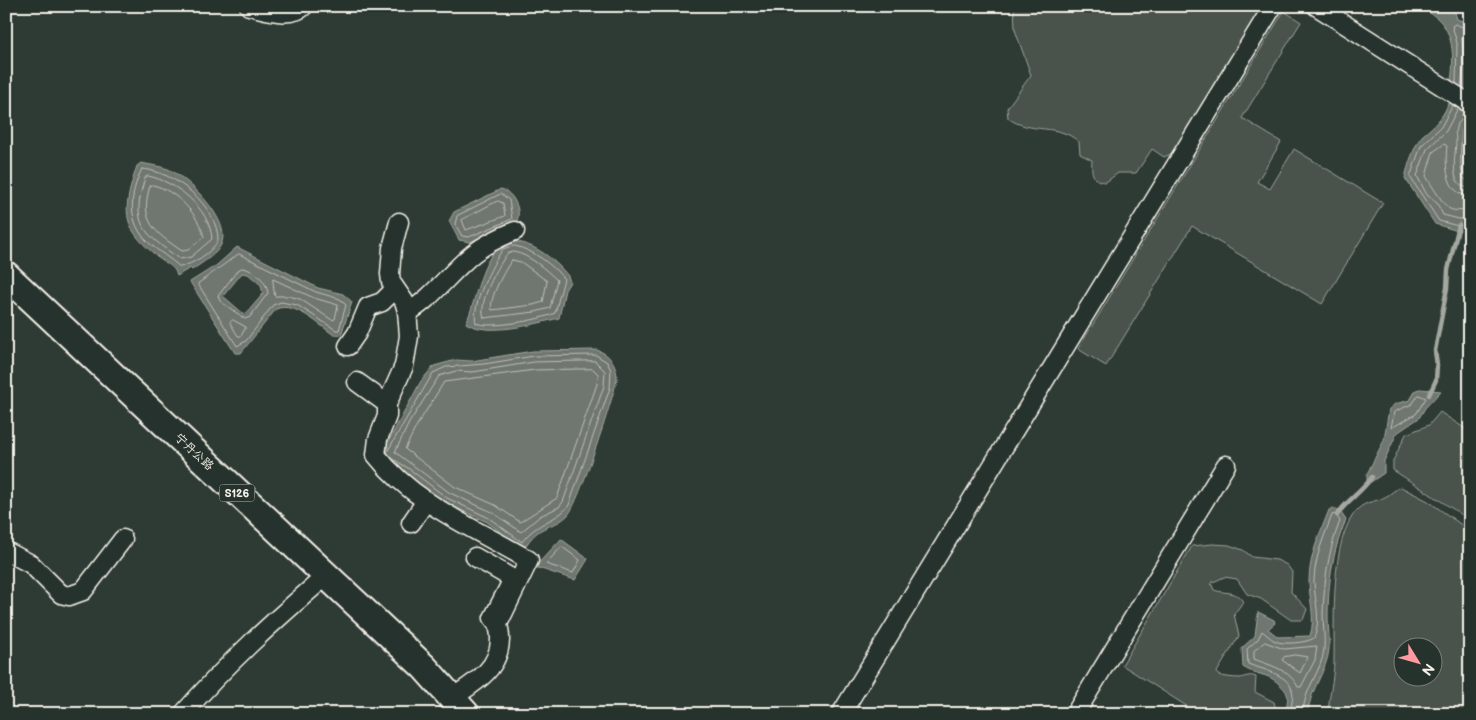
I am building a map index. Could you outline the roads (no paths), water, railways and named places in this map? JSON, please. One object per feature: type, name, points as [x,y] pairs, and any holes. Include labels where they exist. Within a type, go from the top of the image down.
[{"type":"main road","name":"宁丹公路","points":[[6,275],[424,667],[458,708]]},
{"type":"street","points":[[249,6],[297,12],[304,6]]},
{"type":"street","points":[[841,714],[1273,6]]},
{"type":"street","points":[[1316,6],[1470,104]]},
{"type":"street","points":[[400,222],[392,248],[390,274],[395,288],[404,301],[409,336],[404,366],[387,404],[387,416],[376,444],[376,456],[384,466],[426,501],[529,560],[498,624]]},
{"type":"street","points":[[407,314],[424,302],[474,253],[494,240],[515,231]]},
{"type":"street","points":[[348,346],[357,332],[368,307],[382,302],[395,288]]},
{"type":"street","points":[[357,382],[387,404]]},
{"type":"street","points":[[1075,714],[1226,465]]},
{"type":"street","points":[[411,523],[426,501]]},
{"type":"street","points":[[6,551],[31,564],[61,594],[69,596],[83,591],[123,539]]},
{"type":"street","points":[[458,708],[472,685],[492,666],[500,645],[498,624],[494,618],[513,580],[475,557]]},
{"type":"street","points":[[183,714],[268,625],[326,576]]},
{"type":"water","points":[[1424,6],[1453,6],[1457,19],[1465,22],[1470,27],[1470,82],[1467,92],[1470,126],[1466,131],[1465,155],[1470,182],[1470,228],[1458,231],[1435,224],[1405,178],[1419,139],[1443,115],[1449,100],[1453,60],[1450,40],[1447,30],[1441,22],[1423,10]]},
{"type":"water","points":[[141,163],[158,166],[176,173],[205,200],[220,222],[223,233],[222,242],[217,250],[192,270],[190,268],[177,276],[171,266],[148,249],[138,238],[128,218],[127,208],[132,182],[137,166]]},
{"type":"water","points":[[501,189],[509,194],[516,203],[518,218],[516,223],[470,242],[459,240],[449,221],[454,212]]},
{"type":"water","points":[[506,241],[515,241],[541,251],[568,276],[570,282],[565,290],[559,318],[525,326],[498,329],[475,327],[466,323],[485,267],[497,248]]},
{"type":"water","points":[[237,247],[318,288],[343,294],[352,302],[341,335],[334,335],[299,311],[283,307],[276,309],[241,353],[235,353],[190,282],[217,265]],"holes":[[[242,273],[248,274],[261,285],[263,294],[245,315],[223,296]]]},
{"type":"water","points":[[597,350],[612,361],[616,369],[617,379],[587,472],[568,515],[535,534],[524,549],[487,522],[444,502],[381,455],[421,381],[434,366],[456,360],[471,361],[533,351]]},
{"type":"water","points":[[1416,390],[1441,391],[1425,408],[1419,418],[1397,433],[1384,461],[1384,473],[1371,482],[1367,481],[1367,474],[1384,440],[1389,409],[1395,404],[1410,400]]},
{"type":"water","points":[[1333,508],[1339,510],[1346,520],[1337,544],[1330,580],[1328,657],[1311,697],[1308,714],[1285,714],[1288,700],[1287,693],[1270,677],[1243,667],[1242,648],[1255,636],[1258,612],[1274,620],[1275,623],[1268,629],[1278,637],[1310,636],[1312,616],[1309,572],[1316,545],[1329,510]]},
{"type":"water","points":[[561,539],[588,559],[575,580],[535,567]]},
{"type":"waterway","points":[[1429,395],[1436,380],[1437,365],[1435,351],[1447,288],[1448,270],[1459,225]]},
{"type":"waterway","points":[[1337,515],[1372,477]]}]
